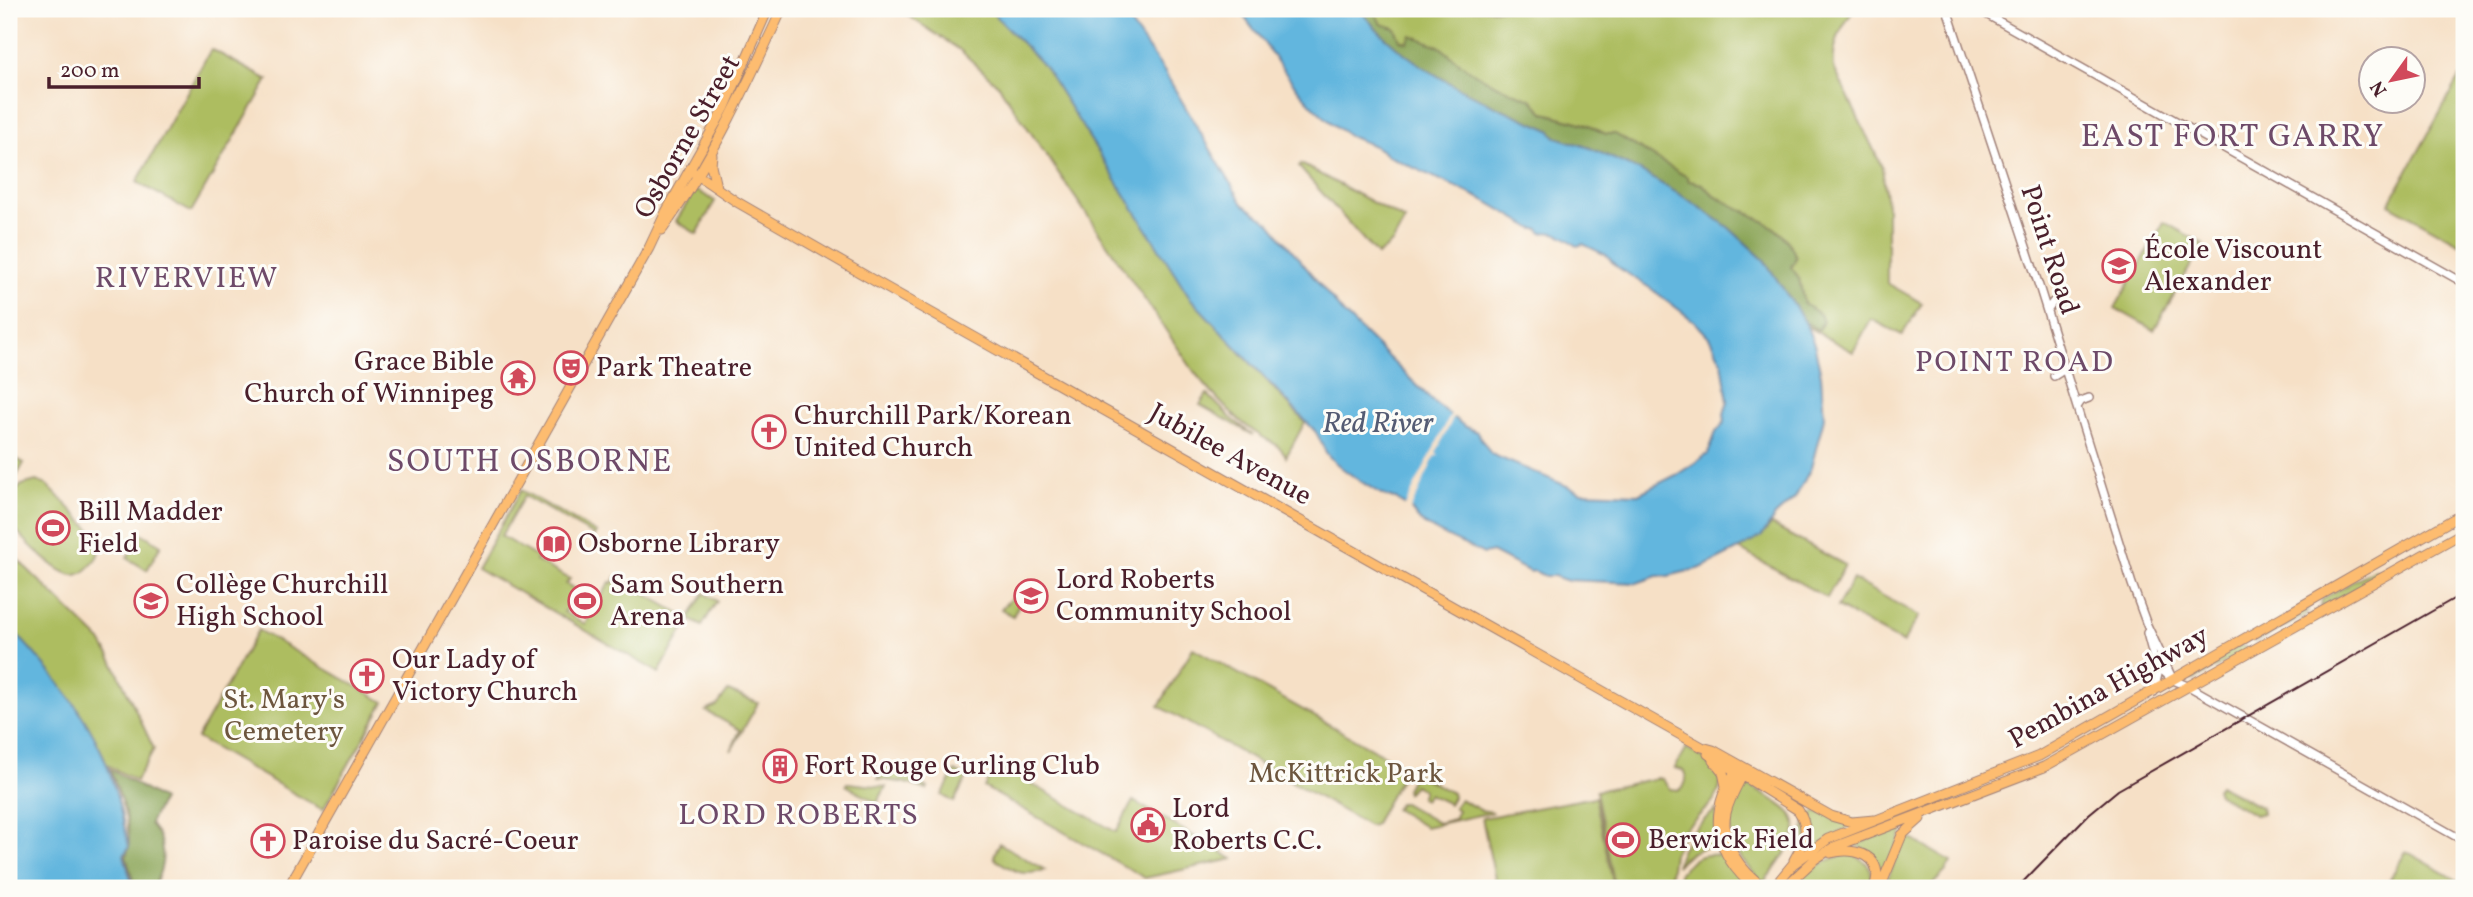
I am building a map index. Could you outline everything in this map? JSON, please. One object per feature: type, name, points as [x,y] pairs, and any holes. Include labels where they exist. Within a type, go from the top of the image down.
[{"type":"main road","name":"Osborne Street","points":[[288,888],[692,175],[768,9]]},
{"type":"main road","name":"Osborne Street","points":[[692,175],[713,149],[738,105],[782,9]]},
{"type":"main road","points":[[713,149],[711,165],[716,187]]},
{"type":"main road","name":"Jubilee Avenue","points":[[692,175],[737,202]]},
{"type":"main road","name":"Jubilee Avenue","points":[[692,175],[1705,751],[1819,810],[1849,821],[1874,820]]},
{"type":"main road","name":"Pembina Highway","points":[[1773,888],[1785,873],[1820,844],[2038,756],[2464,513]]},
{"type":"main road","name":"Pembina Highway","points":[[1784,888],[1802,869],[1833,847],[2038,771],[2464,533]]},
{"type":"main road","points":[[2160,703],[2174,680]]},
{"type":"main road","points":[[1705,751],[1721,768],[1726,786]]},
{"type":"main road","name":"Jubilee Avenue","points":[[1741,770],[1792,804],[1806,823],[1800,850],[1785,873]]},
{"type":"main road","points":[[1741,770],[1726,786],[1719,814],[1720,839],[1733,866],[1754,885],[1765,888]]},
{"type":"main road","points":[[1741,770],[1726,812],[1726,834],[1733,854],[1754,885]]},
{"type":"main road","points":[[1880,888],[1902,835],[1934,810]]},
{"type":"main road","points":[[1802,869],[1831,854],[1846,850],[1858,851],[1868,857],[1875,868],[1874,888]]},
{"type":"street","points":[[1977,9],[2464,283]]},
{"type":"street","name":"Point Road","points":[[1949,11],[2147,625],[2157,681],[2154,692]]},
{"type":"street","points":[[2046,310],[2048,305],[2058,299]]},
{"type":"street","points":[[2054,376],[2065,369]]},
{"type":"street","points":[[2077,407],[2081,401],[2089,398]]},
{"type":"street","name":"Point Road","points":[[2147,625],[2174,680]]},
{"type":"street","points":[[2152,650],[2161,653]]},
{"type":"street","points":[[2155,664],[2174,680],[2464,841]]},
{"type":"green space","points":[[898,9],[989,9],[1044,66],[1191,299],[1305,422],[1286,457],[1279,447],[1234,415],[1195,373],[999,86],[960,50]]},
{"type":"green space","points":[[1359,9],[1854,9],[1838,37],[1834,51],[1834,68],[1882,167],[1887,206],[1887,283],[1922,303],[1902,335],[1871,319],[1853,352],[1806,326],[1805,322],[1422,67]]},
{"type":"green space","points":[[1359,9],[1373,9],[1381,24],[1395,28],[1400,40],[1407,42],[1411,35],[1439,46],[1466,68],[1496,85],[1531,99],[1545,113],[1585,124],[1606,134],[1615,134],[1687,177],[1689,181],[1702,184],[1726,202],[1768,224],[1790,244],[1796,258],[1791,267],[1799,278],[1804,304],[1820,314],[1823,322],[1818,330],[1805,322],[1764,260],[1728,227],[1638,170],[1590,148],[1556,137],[1550,130],[1446,81],[1399,49]]},
{"type":"green space","points":[[211,49],[268,80],[191,212],[137,182]]},
{"type":"green space","points":[[2464,70],[2464,246],[2389,204]]},
{"type":"green space","points":[[1301,164],[1405,220],[1393,242],[1377,255],[1299,167]]},
{"type":"green space","points":[[698,191],[715,201],[697,234],[676,221],[694,192]]},
{"type":"green space","points":[[2164,222],[2203,244],[2154,330],[2115,308]]},
{"type":"green space","points":[[1207,394],[1231,418],[1253,435],[1200,405]]},
{"type":"green space","points":[[9,455],[24,463],[9,490]]},
{"type":"green space","name":"Bill Madder Field","points":[[36,481],[47,485],[98,537],[100,548],[97,557],[90,567],[81,573],[68,574],[59,569],[30,545],[9,521],[10,496],[22,485]]},
{"type":"green space","points":[[521,490],[597,533],[595,536],[524,496],[501,536],[538,558],[536,561],[570,579],[566,584],[577,590],[564,612],[585,624],[610,582],[613,583],[616,577],[689,619],[659,673],[477,568]]},
{"type":"green space","points":[[1771,525],[1845,565],[1827,598],[1739,549],[1762,535]]},
{"type":"green space","points":[[141,533],[161,545],[147,570],[127,558]]},
{"type":"green space","points":[[9,551],[101,641],[113,662],[154,749],[136,781],[106,764],[81,715],[58,682],[9,626]]},
{"type":"green space","points":[[2375,569],[2378,571],[2374,579],[2321,607],[2322,599]]},
{"type":"green space","points":[[1853,579],[1919,616],[1903,643],[1837,607]]},
{"type":"green space","points":[[704,593],[717,601],[702,626],[689,619]]},
{"type":"green space","points":[[1015,594],[1020,596],[1021,600],[1013,616],[1001,609]]},
{"type":"green space","points":[[2304,608],[2308,609],[2307,615],[2255,643],[2254,638]]},
{"type":"green space","name":"St. Mary's Cemetery","points":[[258,630],[384,702],[323,810],[197,738]]},
{"type":"green space","points":[[2240,645],[2246,647],[2246,650],[2195,680],[2185,678]]},
{"type":"green space","name":"McKittrick Park","points":[[1193,648],[1406,768],[1374,825],[1369,826],[1159,706]]},
{"type":"green space","points":[[728,691],[758,703],[731,751],[740,730],[706,711],[717,706]]},
{"type":"green space","points":[[1686,748],[1707,760],[1721,773],[1715,799],[1683,831],[1673,854],[1668,888],[1615,888],[1596,791],[1657,778],[1662,779],[1670,789],[1680,790],[1686,776],[1683,770],[1675,768]]},
{"type":"green space","name":"Lord Roberts C.C.","points":[[997,764],[1116,832],[1133,801],[1233,859],[1145,878],[984,787]]},
{"type":"green space","points":[[886,765],[928,788],[927,790],[906,783],[878,779]]},
{"type":"green space","points":[[110,769],[162,800],[150,823],[158,835],[163,857],[153,888],[135,888],[126,856],[129,847],[127,825]]},
{"type":"green space","points":[[955,771],[967,777],[954,802],[942,795]]},
{"type":"green space","points":[[1417,774],[1452,793],[1449,804],[1428,794],[1424,800],[1420,798],[1423,790],[1414,785],[1407,793],[1406,789]]},
{"type":"green space","points":[[1743,783],[1784,808],[1793,817],[1795,825],[1791,843],[1763,883],[1743,860],[1731,837],[1731,812]]},
{"type":"green space","points":[[846,785],[886,787],[877,803]]},
{"type":"green space","points":[[2219,785],[2261,807],[2262,813],[2255,815],[2218,794],[2216,789]]},
{"type":"green space","points":[[1595,797],[1613,883],[1497,888],[1482,818]]},
{"type":"green space","points":[[1460,799],[1480,810],[1493,812],[1425,827],[1395,809],[1399,803],[1403,803],[1438,823],[1454,819],[1458,810],[1454,807]]},
{"type":"green space","points":[[1716,810],[1718,844],[1699,849],[1676,866],[1691,834]]},
{"type":"green space","points":[[1818,812],[1856,822],[1802,857],[1806,815]]},
{"type":"green space","points":[[1906,824],[1880,884],[1867,852],[1855,845]]},
{"type":"green space","points":[[1907,836],[1951,862],[1929,888],[1884,888],[1904,838]]},
{"type":"green space","points":[[999,843],[1045,870],[1025,873],[996,860],[994,856]]},
{"type":"green space","points":[[2406,851],[2464,884],[2464,888],[2385,888]]},
{"type":"green space","points":[[1718,852],[1750,888],[1676,888],[1680,871],[1689,862],[1701,856],[1717,855]]},
{"type":"green space","points":[[1851,853],[1869,866],[1872,875],[1870,888],[1790,888],[1818,866]]},
{"type":"water","name":"Red River","points":[[989,9],[1120,9],[1164,71],[1243,204],[1270,223],[1343,313],[1436,404],[1464,426],[1477,432],[1491,454],[1581,492],[1638,494],[1678,474],[1708,454],[1716,432],[1725,422],[1724,414],[1728,401],[1722,362],[1709,337],[1694,321],[1616,266],[1606,255],[1583,244],[1577,246],[1557,234],[1542,233],[1484,200],[1388,156],[1337,127],[1301,93],[1240,9],[1359,9],[1399,49],[1446,81],[1550,130],[1556,137],[1590,148],[1638,170],[1692,202],[1728,227],[1764,260],[1805,322],[1815,347],[1821,375],[1824,418],[1811,468],[1795,498],[1775,516],[1762,536],[1739,549],[1701,568],[1657,576],[1637,583],[1565,580],[1530,572],[1492,552],[1484,554],[1427,526],[1396,499],[1371,488],[1333,460],[1315,431],[1191,299],[1044,66]]},
{"type":"water","points":[[9,626],[74,703],[103,755],[115,789],[129,847],[124,855],[133,888],[14,888],[9,847]]},
{"type":"pier","points":[[1452,412],[1455,414],[1436,453],[1439,456],[1435,456],[1409,513],[1403,510]]},
{"type":"railway","points":[[2017,888],[2089,814],[2118,790],[2464,593]]},
{"type":"place","name":"École Viscount Alexander","points":[[2119,266]]},
{"type":"place","name":"Park Theatre","points":[[571,368]]},
{"type":"place","name":"Grace Bible Church of Winnipeg","points":[[518,378]]},
{"type":"place","name":"Churchill Park/Korean United Church","points":[[769,432]]},
{"type":"place","name":"Bill Madder Field","points":[[53,528]]},
{"type":"place","name":"Osborne Library","points":[[554,544]]},
{"type":"place","name":"Lord Roberts Community School","points":[[1031,596]]},
{"type":"place","name":"Collège Churchill High School","points":[[151,601]]},
{"type":"place","name":"Sam Southern Arena","points":[[585,601]]},
{"type":"place","name":"Our Lady of Victory Church","points":[[367,676]]},
{"type":"place","name":"Fort Rouge Curling Club","points":[[780,766]]},
{"type":"place","name":"Lord Roberts C.C.","points":[[1148,825]]},
{"type":"place","name":"Berwick Field","points":[[1623,840]]},
{"type":"place","name":"Paroise du Sacré-Coeur","points":[[268,841]]},
{"type":"district","name":"EAST FORT GARRY","points":[[2233,138]]},
{"type":"district","name":"RIVERVIEW","points":[[187,279]]},
{"type":"district","name":"POINT ROAD","points":[[2015,363]]},
{"type":"district","name":"SOUTH OSBORNE","points":[[530,463]]},
{"type":"district","name":"LORD ROBERTS","points":[[799,816]]}]
